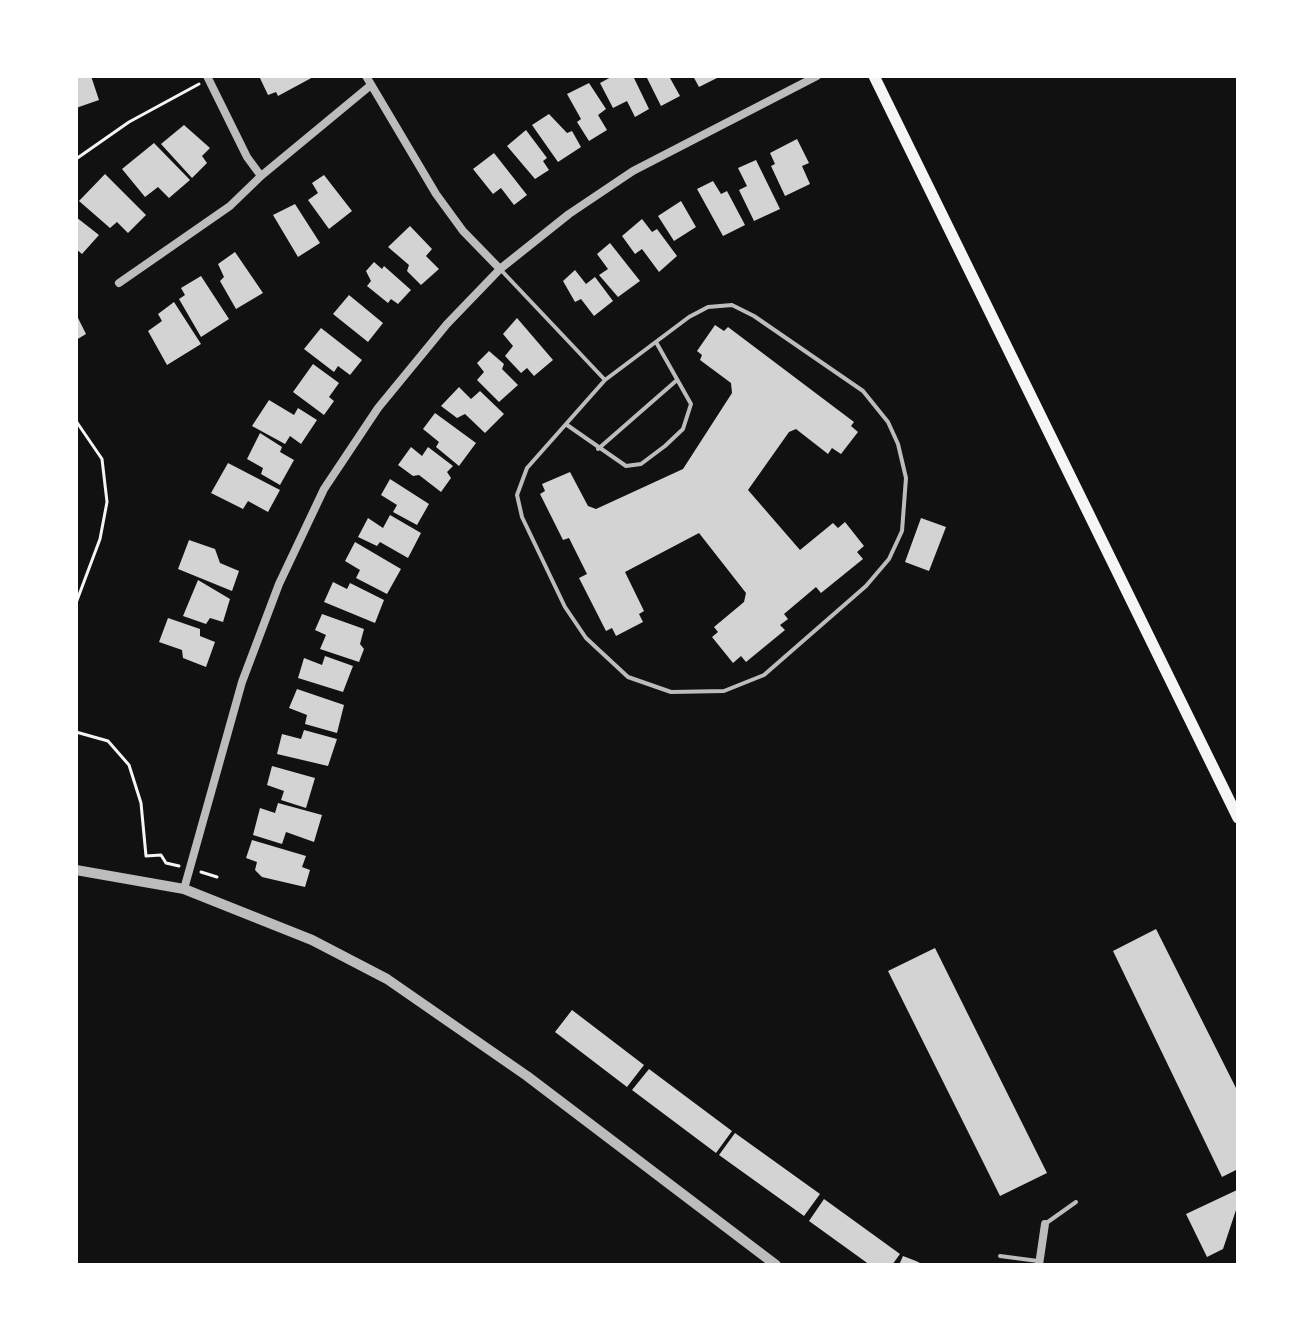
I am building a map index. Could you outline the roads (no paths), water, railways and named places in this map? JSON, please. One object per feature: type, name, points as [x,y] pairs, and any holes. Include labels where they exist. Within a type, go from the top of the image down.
[{"type":"main road","points":[[874,76],[1238,818]]},
{"type":"street","points":[[207,76],[247,157],[261,176]]},
{"type":"street","points":[[366,76],[436,194],[463,231],[500,269]]},
{"type":"street","points":[[184,889],[242,682],[279,584],[324,489],[378,408],[447,324],[500,269],[569,214],[633,171],[817,76]]},
{"type":"street","points":[[119,283],[230,206],[261,176],[371,85]]},
{"type":"street","points":[[76,870],[184,889],[312,940],[387,979],[527,1076],[776,1265]]},
{"type":"street","points":[[1040,1263],[1045,1224]]},
{"type":"lane","points":[[500,269],[605,380]]},
{"type":"lane","points":[[732,305],[754,316],[863,391],[894,434],[902,455],[907,492],[902,531],[896,545],[866,586],[780,664],[747,684],[687,694],[656,689],[628,677],[601,656],[565,607],[519,507],[517,495],[527,468],[605,380],[689,317],[708,307],[732,305]]},
{"type":"lane","points":[[567,425],[626,466],[641,464],[665,446],[683,429],[691,404],[656,342]]},
{"type":"lane","points":[[598,449],[677,380]]},
{"type":"lane","points":[[1045,1224],[1076,1202]]},
{"type":"lane","points":[[1000,1256],[1040,1263]]}]
